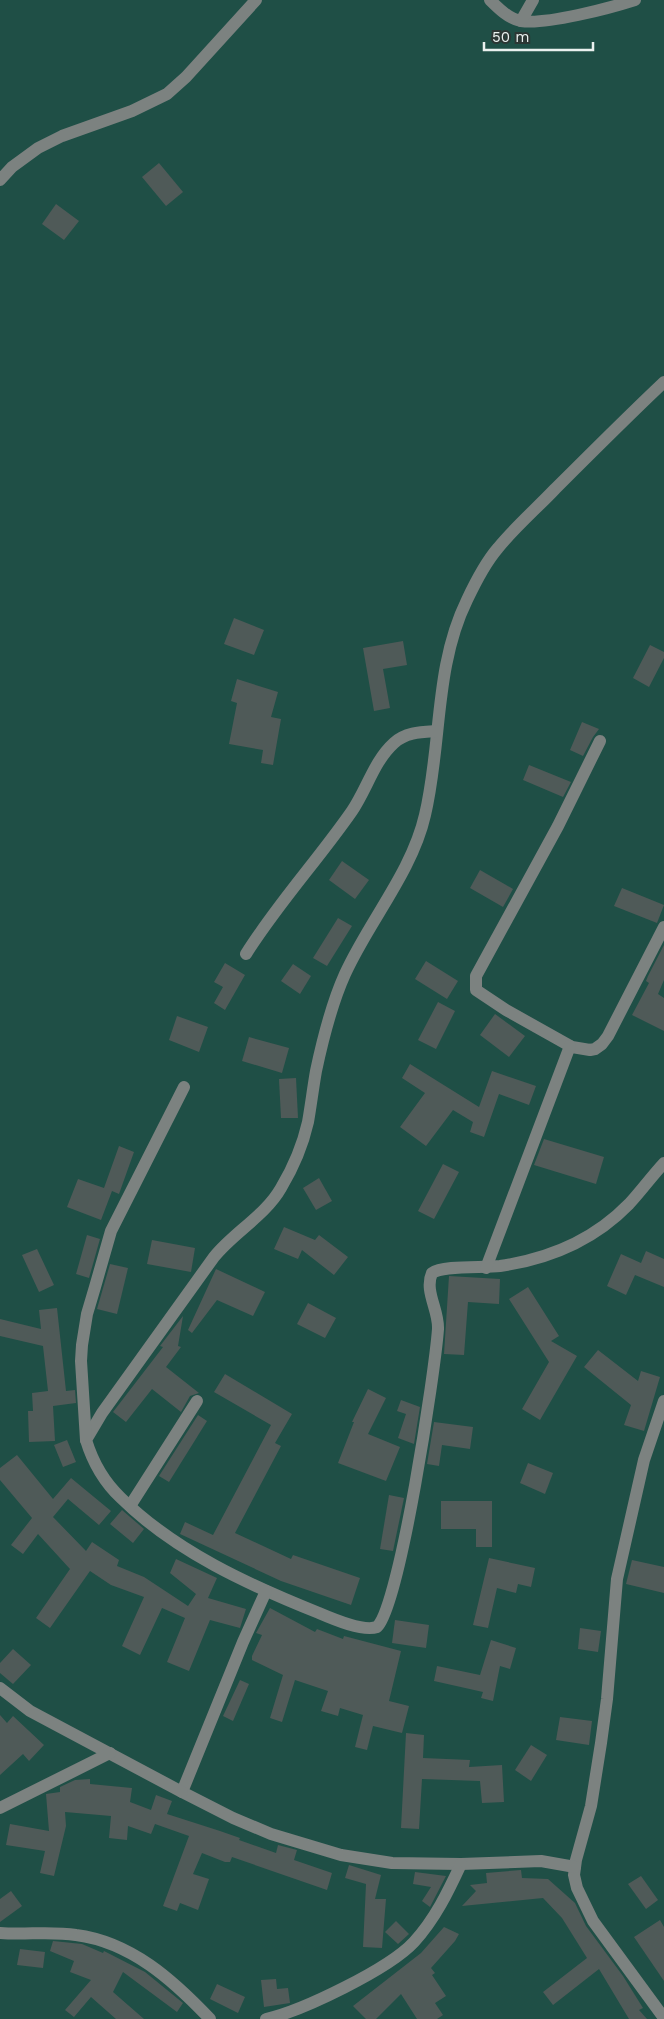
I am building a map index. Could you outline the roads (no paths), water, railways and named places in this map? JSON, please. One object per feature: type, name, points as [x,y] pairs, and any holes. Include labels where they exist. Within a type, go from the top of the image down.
[{"type":"street","points":[[0,180],[12,167],[46,144],[79,129],[132,111],[168,94],[186,77],[256,0]]},
{"type":"street","points":[[490,0],[501,11],[521,21],[550,20],[635,0]]},
{"type":"street","points":[[521,21],[533,0]]},
{"type":"street","points":[[86,1440],[118,1390],[214,1257],[226,1242],[268,1207],[282,1188],[302,1143],[306,1129],[320,1053],[338,992],[365,934],[408,861],[422,829],[430,790],[451,644],[466,602],[497,549],[616,427],[664,382]]},
{"type":"street","points":[[246,954],[269,917],[354,808],[387,750],[399,739],[406,736],[415,733],[437,732]]},
{"type":"street","points":[[600,741],[558,826],[476,976],[476,990],[480,995],[570,1046],[590,1050],[602,1044],[608,1036],[664,927]]},
{"type":"street","points":[[486,1268],[570,1046]]},
{"type":"street","points":[[184,1087],[111,1231],[95,1287],[82,1345],[86,1440],[102,1477],[130,1506],[163,1533],[201,1557],[266,1591],[337,1620],[373,1628],[382,1621],[399,1563],[414,1489],[437,1340],[438,1318],[430,1290],[432,1273],[442,1268],[486,1268],[536,1259],[574,1245],[594,1234],[628,1204],[664,1163]]},
{"type":"street","points":[[130,1506],[197,1401]]},
{"type":"street","points":[[664,1401],[644,1460],[617,1579],[607,1699],[598,1761],[591,1806],[574,1875],[577,1888],[594,1921],[664,2017]]},
{"type":"street","points":[[182,1792],[243,1642],[266,1591]]},
{"type":"street","points":[[0,1688],[30,1711],[182,1792],[270,1834],[325,1851],[366,1860],[392,1863],[461,1864],[541,1861],[575,1867]]},
{"type":"street","points":[[0,1808],[110,1753]]},
{"type":"street","points":[[266,2019],[304,2006],[341,1989],[392,1959],[412,1944],[439,1908],[461,1864]]},
{"type":"street","points":[[0,1933],[78,1935],[119,1947],[166,1976],[210,2019]]}]
